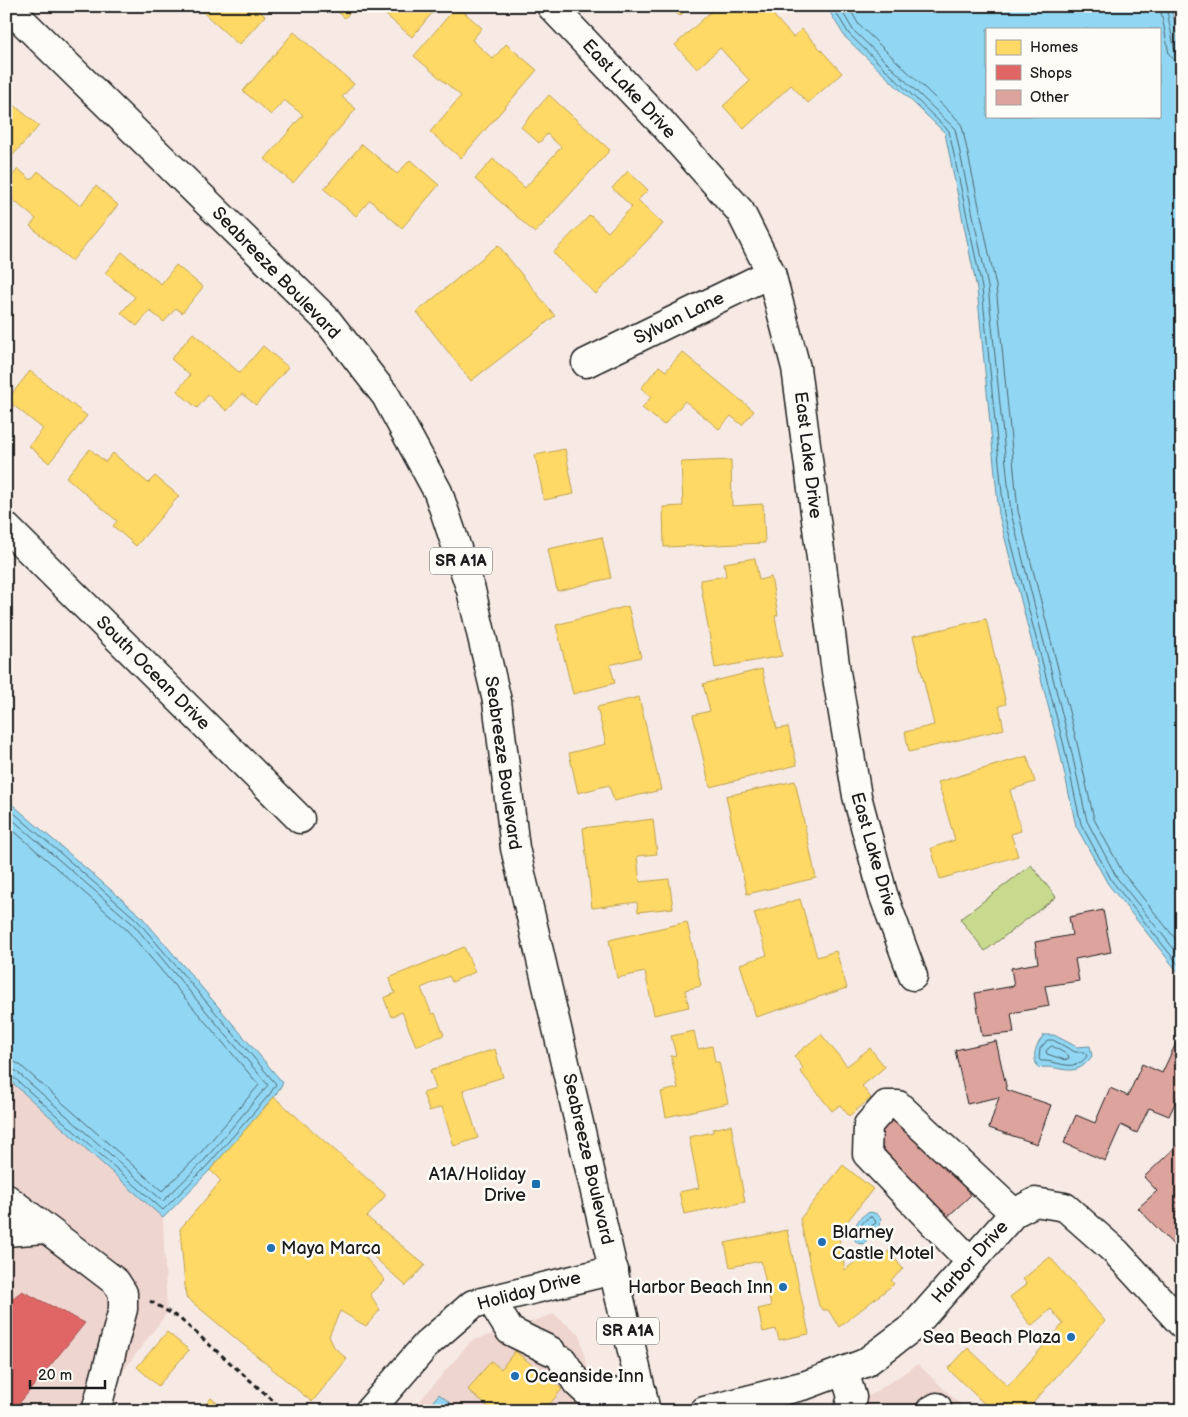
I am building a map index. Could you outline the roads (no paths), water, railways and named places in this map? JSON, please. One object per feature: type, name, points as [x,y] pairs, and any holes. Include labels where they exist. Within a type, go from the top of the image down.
[{"type":"street","name":"Seabreeze Boulevard","points":[[7,6],[327,320],[386,396],[438,492],[471,590],[497,701],[515,848],[644,1401]]},
{"type":"street","name":"East Lake Drive","points":[[551,6],[663,124],[740,212],[771,273],[796,368],[836,672],[856,796],[884,894],[913,976]]},
{"type":"street","name":"Sylvan Lane","points":[[586,363],[771,273]]},
{"type":"street","name":"South Ocean Drive","points":[[6,527],[300,819]]},
{"type":"street","points":[[970,1261],[867,1154],[868,1125],[886,1105],[898,1105],[1014,1213]]},
{"type":"street","points":[[6,1198],[116,1282],[123,1293],[123,1309],[96,1411]]},
{"type":"street","name":"Harbor Drive","points":[[704,1411],[806,1385],[865,1363],[913,1327],[1014,1213],[1035,1202],[1065,1207],[1116,1252],[1182,1324]]},
{"type":"street","points":[[6,1232],[45,1229]]},
{"type":"street","name":"Holiday Drive","points":[[369,1411],[427,1344],[473,1304],[614,1270]]},
{"type":"street","points":[[491,1300],[510,1330],[557,1356],[576,1383],[588,1393],[644,1401]]},
{"type":"street","points":[[844,1371],[855,1406]]},
{"type":"water","points":[[826,6],[1171,6],[1182,63],[1182,977],[1108,884],[1076,826],[1059,748],[999,515],[977,289],[945,133],[845,37]]},
{"type":"water","points":[[6,799],[141,916],[283,1083],[274,1097],[210,1170],[163,1218],[6,1077]]},
{"type":"water","points":[[1044,1035],[1054,1035],[1077,1047],[1090,1046],[1092,1056],[1085,1064],[1073,1070],[1038,1068],[1035,1050]]},
{"type":"water","points":[[871,1212],[881,1218],[880,1227],[875,1229],[864,1244],[857,1243],[852,1235],[855,1227],[861,1218]]},
{"type":"water","points":[[439,1394],[460,1411],[425,1411]]},
{"type":"place","name":"A1A/Holiday Drive","points":[[536,1184]]},
{"type":"place","name":"Blarney Castle Motel","points":[[822,1242]]},
{"type":"place","name":"Maya Marca","points":[[271,1248]]},
{"type":"place","name":"Harbor Beach Inn","points":[[783,1287]]},
{"type":"place","name":"Sea Beach Plaza","points":[[1071,1337]]},
{"type":"place","name":"Oceanside Inn","points":[[515,1376]]}]
